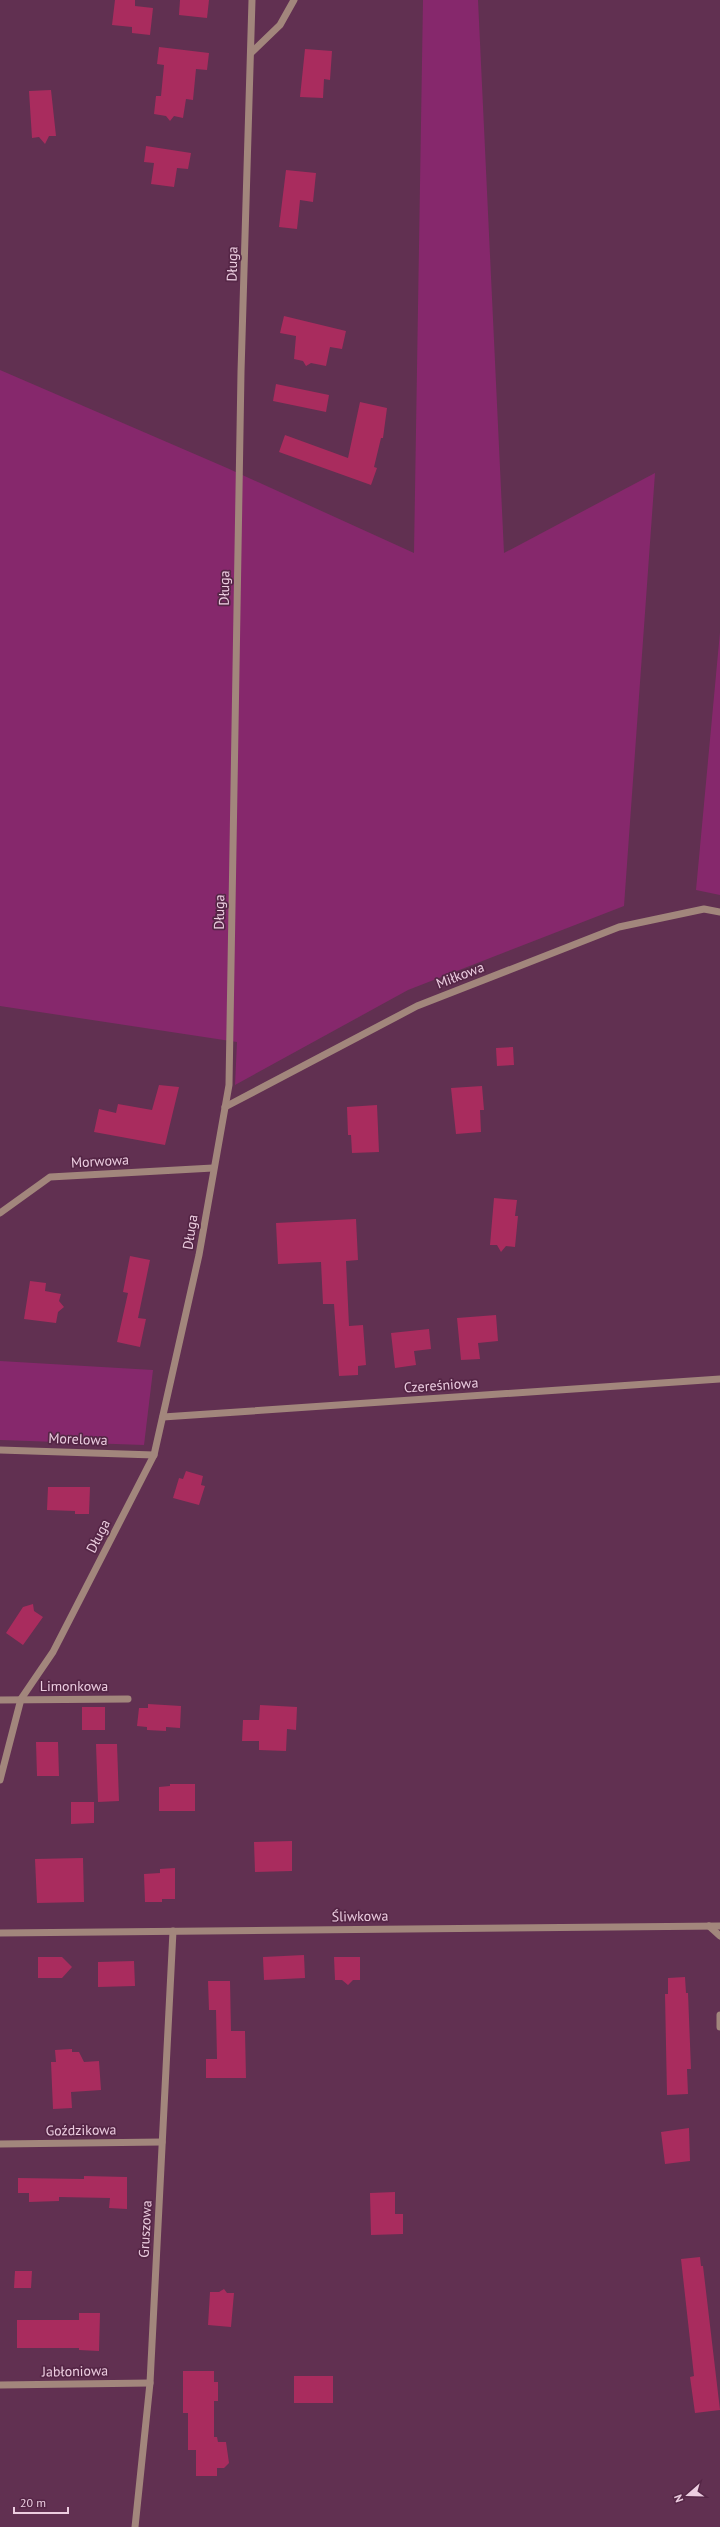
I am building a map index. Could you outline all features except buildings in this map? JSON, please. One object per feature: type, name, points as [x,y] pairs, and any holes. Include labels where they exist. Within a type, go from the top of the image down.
[{"type":"street","name":"Długa","points":[[0,1780],[21,1699],[53,1652],[154,1455],[199,1254],[213,1168],[229,1085],[241,372],[252,52],[252,0]]},
{"type":"street","points":[[252,52],[280,25],[294,0]]},
{"type":"street","name":"Miłkowa","points":[[225,1107],[417,1006],[619,927],[704,910],[720,912]]},
{"type":"street","name":"Morwowa","points":[[0,1213],[50,1177],[213,1168]]},
{"type":"street","name":"Czereśniowa","points":[[163,1417],[720,1379]]},
{"type":"street","name":"Morelowa","points":[[0,1450],[154,1455]]},
{"type":"street","name":"Limonkowa","points":[[0,1700],[128,1699]]},
{"type":"street","points":[[709,1926],[720,1936]]},
{"type":"street","name":"Śliwkowa","points":[[0,1933],[720,1926]]},
{"type":"street","name":"Gruszowa","points":[[135,2527],[150,2383],[173,1931]]},
{"type":"street","points":[[720,2015],[720,2027]]},
{"type":"street","name":"Goździkowa","points":[[0,2144],[162,2142]]},
{"type":"street","name":"Jabłoniowa","points":[[0,2385],[150,2383]]},
{"type":"shaded area","points":[[423,0],[478,0],[504,553],[655,473],[624,906],[408,990],[235,1085],[237,1042],[0,1006],[0,370],[227,468],[414,553]]},
{"type":"shaded area","points":[[720,632],[720,895],[696,890]]},
{"type":"shaded area","points":[[0,1361],[153,1370],[144,1445],[0,1440]]}]
